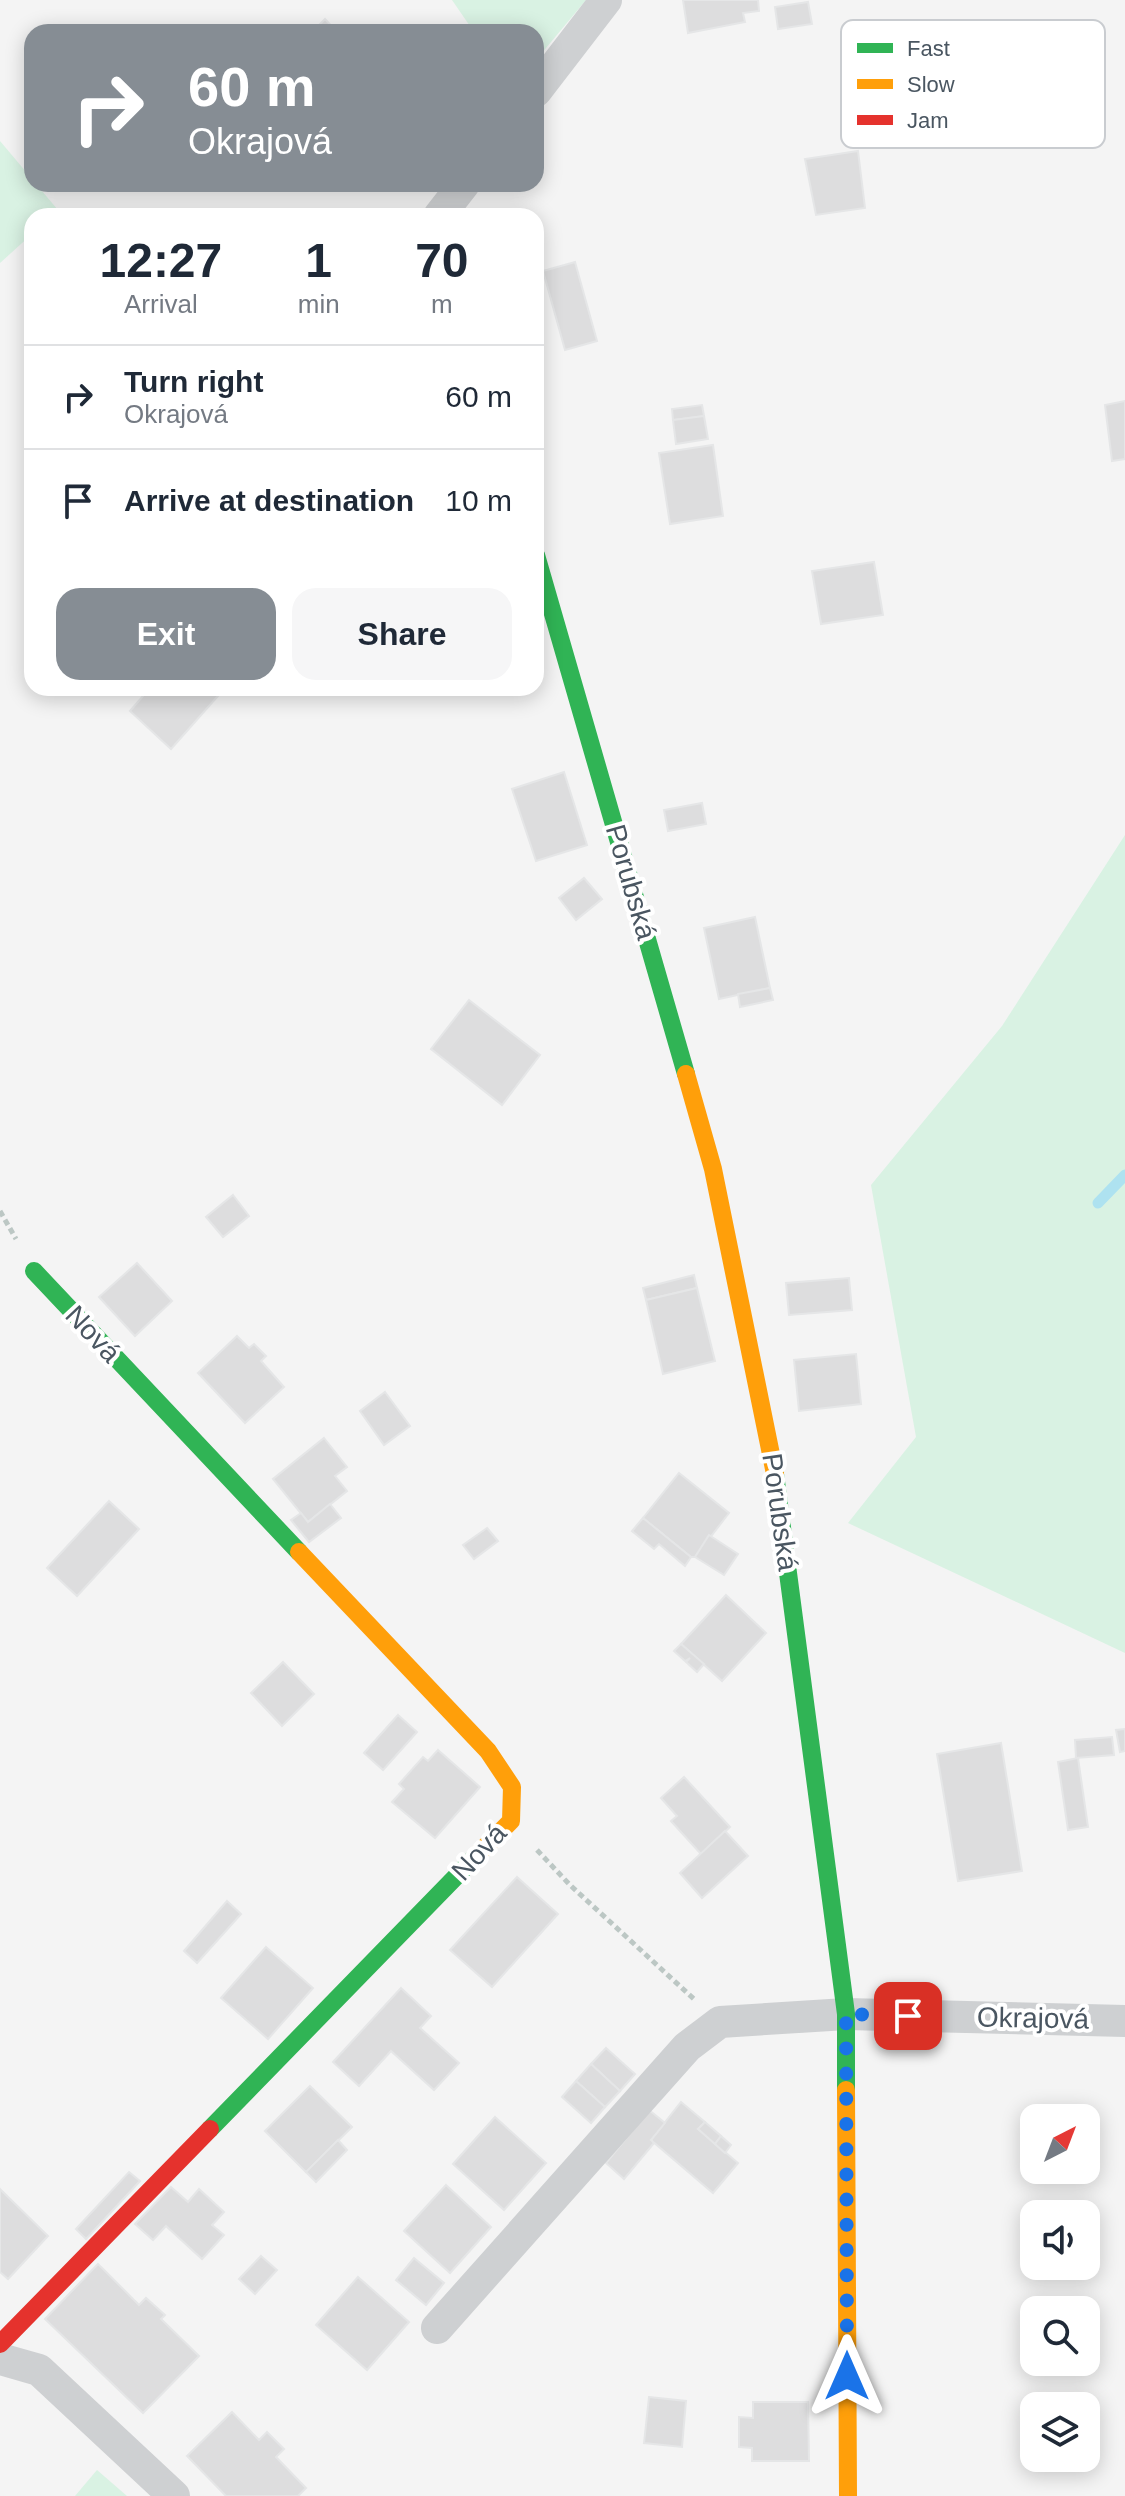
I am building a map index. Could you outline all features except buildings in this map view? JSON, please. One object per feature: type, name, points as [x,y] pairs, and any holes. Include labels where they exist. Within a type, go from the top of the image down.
[{"type":"street","points":[[544,81],[606,0]]},
{"type":"street","points":[[445,208],[458,192]]},
{"type":"street","name":"Porubská","points":[[544,583],[716,1184],[771,1444],[846,2014],[848,2496]]},
{"type":"street","name":"Nová","points":[[0,2344],[511,1821],[512,1787],[488,1751],[34,1271]]},
{"type":"street","points":[[437,2328],[687,2047],[720,2022],[846,2014]]},
{"type":"street","name":"Okrajová","points":[[846,2014],[1125,2021]]},
{"type":"street","points":[[0,2359],[39,2370],[174,2496]]},
{"type":"path","points":[[511,1821],[570,1885],[720,2022]]},
{"type":"green space","points":[[452,0],[586,0],[544,50],[544,24],[468,24]]},
{"type":"green space","points":[[0,141],[24,170],[24,192],[43,192],[56,208],[24,208],[24,241],[0,263]]},
{"type":"green space","points":[[1125,835],[1125,1653],[848,1523],[916,1437],[871,1185],[1002,1026]]},
{"type":"green space","points":[[97,2470],[127,2496],[75,2496]]},
{"type":"waterway","points":[[1098,1203],[1125,1175]]},
{"type":"traffic: fast","points":[[544,583],[686,1074]]},
{"type":"traffic: fast","points":[[34,1271],[299,1552]]},
{"type":"traffic: fast","points":[[775,1474],[846,2014],[846,2090]]},
{"type":"traffic: fast","points":[[210,2129],[477,1855]]},
{"type":"traffic: slow","points":[[686,1074],[713,1169],[775,1474]]},
{"type":"traffic: slow","points":[[299,1552],[488,1751],[512,1787],[511,1821],[477,1855]]},
{"type":"traffic: slow","points":[[846,2090],[848,2496]]},
{"type":"traffic: jam","points":[[0,2344],[210,2129]]},
{"type":"route","points":[[847,2376],[846,2014],[908,2016]]}]
